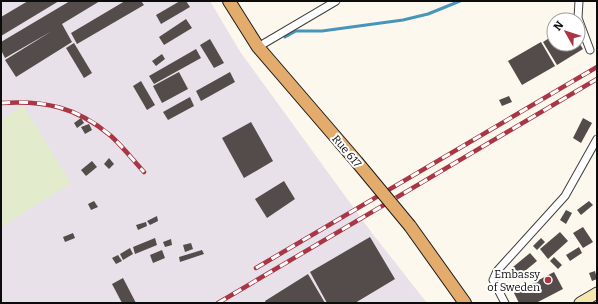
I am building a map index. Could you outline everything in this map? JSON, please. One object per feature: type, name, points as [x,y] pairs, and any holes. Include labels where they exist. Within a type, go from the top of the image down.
[{"type":"highway","name":"Rue 617","points":[[231,2],[258,47],[410,226],[465,303]]},
{"type":"main road","points":[[580,303],[597,293]]},
{"type":"street","points":[[258,47],[328,3],[336,1]]},
{"type":"street","points":[[579,1],[578,18],[590,50]]},
{"type":"street","points":[[506,303],[493,280],[497,271],[565,196],[597,139]]},
{"type":"shaded area","points":[[1,1],[210,1],[241,53],[372,233],[427,303],[1,303]]},
{"type":"green space","points":[[23,105],[71,183],[1,227],[1,120]]},
{"type":"building","points":[[28,1],[59,1],[1,36],[1,17]]},
{"type":"building","points":[[70,1],[100,1],[62,24],[72,42],[16,77],[5,60],[52,31],[5,58],[1,50],[1,42]]},
{"type":"building","points":[[125,1],[141,1],[144,5],[77,44],[71,33]]},
{"type":"building","points":[[180,1],[186,1],[190,7],[161,24],[156,15]]},
{"type":"building","points":[[186,19],[192,28],[164,45],[159,37]]},
{"type":"building","points":[[210,39],[224,63],[214,68],[200,45]]},
{"type":"building","points":[[546,40],[546,47],[543,42]]},
{"type":"building","points":[[541,42],[555,66],[522,85],[508,61]]},
{"type":"building","points":[[74,43],[92,73],[84,78],[66,48]]},
{"type":"building","points":[[196,49],[201,58],[154,84],[149,76]]},
{"type":"building","points":[[549,52],[578,52],[557,65]]},
{"type":"building","points":[[162,54],[165,59],[156,66],[152,61]]},
{"type":"building","points":[[179,72],[188,89],[162,103],[153,86]]},
{"type":"building","points":[[230,72],[235,82],[201,101],[196,91]]},
{"type":"building","points":[[141,81],[155,105],[147,110],[133,86]]},
{"type":"building","points":[[509,96],[512,102],[502,106],[499,100]]},
{"type":"building","points":[[190,97],[194,106],[168,120],[163,112]]},
{"type":"building","points":[[81,118],[84,123],[77,128],[74,123]]},
{"type":"building","points":[[583,118],[592,123],[581,143],[573,138]]},
{"type":"building","points":[[251,122],[273,161],[244,178],[222,138]]},
{"type":"building","points":[[89,124],[92,130],[85,134],[81,127]]},
{"type":"building","points":[[109,158],[114,164],[109,169],[104,164]]},
{"type":"building","points":[[92,161],[97,167],[86,176],[81,170]]},
{"type":"building","points":[[284,181],[295,199],[267,218],[255,199]]},
{"type":"building","points":[[94,201],[98,207],[91,210],[88,204]]},
{"type":"building","points":[[589,201],[593,205],[581,215],[577,210]]},
{"type":"building","points":[[566,210],[572,213],[566,224],[560,220]]},
{"type":"building","points":[[157,216],[158,221],[150,225],[147,221]]},
{"type":"building","points":[[146,222],[147,226],[138,230],[136,225]]},
{"type":"building","points":[[583,227],[593,242],[583,248],[573,233]]},
{"type":"building","points":[[560,232],[568,241],[548,259],[540,249]]},
{"type":"building","points":[[73,233],[75,238],[65,242],[63,237]]},
{"type":"building","points":[[370,237],[395,279],[355,303],[327,303],[310,272]]},
{"type":"building","points":[[155,238],[157,245],[135,254],[133,247]]},
{"type":"building","points":[[541,238],[545,242],[537,250],[533,246]]},
{"type":"building","points":[[171,239],[172,245],[165,247],[163,242]]},
{"type":"building","points":[[191,243],[193,249],[185,252],[183,245]]},
{"type":"building","points":[[579,247],[582,253],[570,261],[566,255]]},
{"type":"building","points":[[130,248],[133,254],[123,260],[120,254]]},
{"type":"building","points":[[162,250],[165,258],[153,263],[150,255]]},
{"type":"building","points":[[202,250],[204,254],[180,262],[179,257]]},
{"type":"building","points":[[530,253],[537,261],[520,275],[513,267]]},
{"type":"building","points":[[118,255],[122,261],[116,264],[112,258]]},
{"type":"building","points":[[554,257],[562,265],[558,269],[550,261]]},
{"type":"building","points":[[595,271],[597,279],[592,281],[589,273]]},
{"type":"building","name":"Embassy of Sweden","points":[[554,272],[563,289],[536,303],[519,303],[514,293]]},
{"type":"building","points":[[308,274],[325,303],[266,303],[265,301]]},
{"type":"building","points":[[123,278],[136,303],[122,303],[112,284]]},
{"type":"waterway","points":[[285,37],[296,31],[322,31],[403,20],[428,14],[460,1]]},
{"type":"railway","points":[[256,268],[597,67]]},
{"type":"railway","points":[[218,303],[597,79]]},
{"type":"railway","points":[[1,103],[17,102],[46,104],[73,112],[86,118],[111,136],[144,172]]},
{"type":"place","name":"Embassy of Sweden","points":[[548,280]]}]
